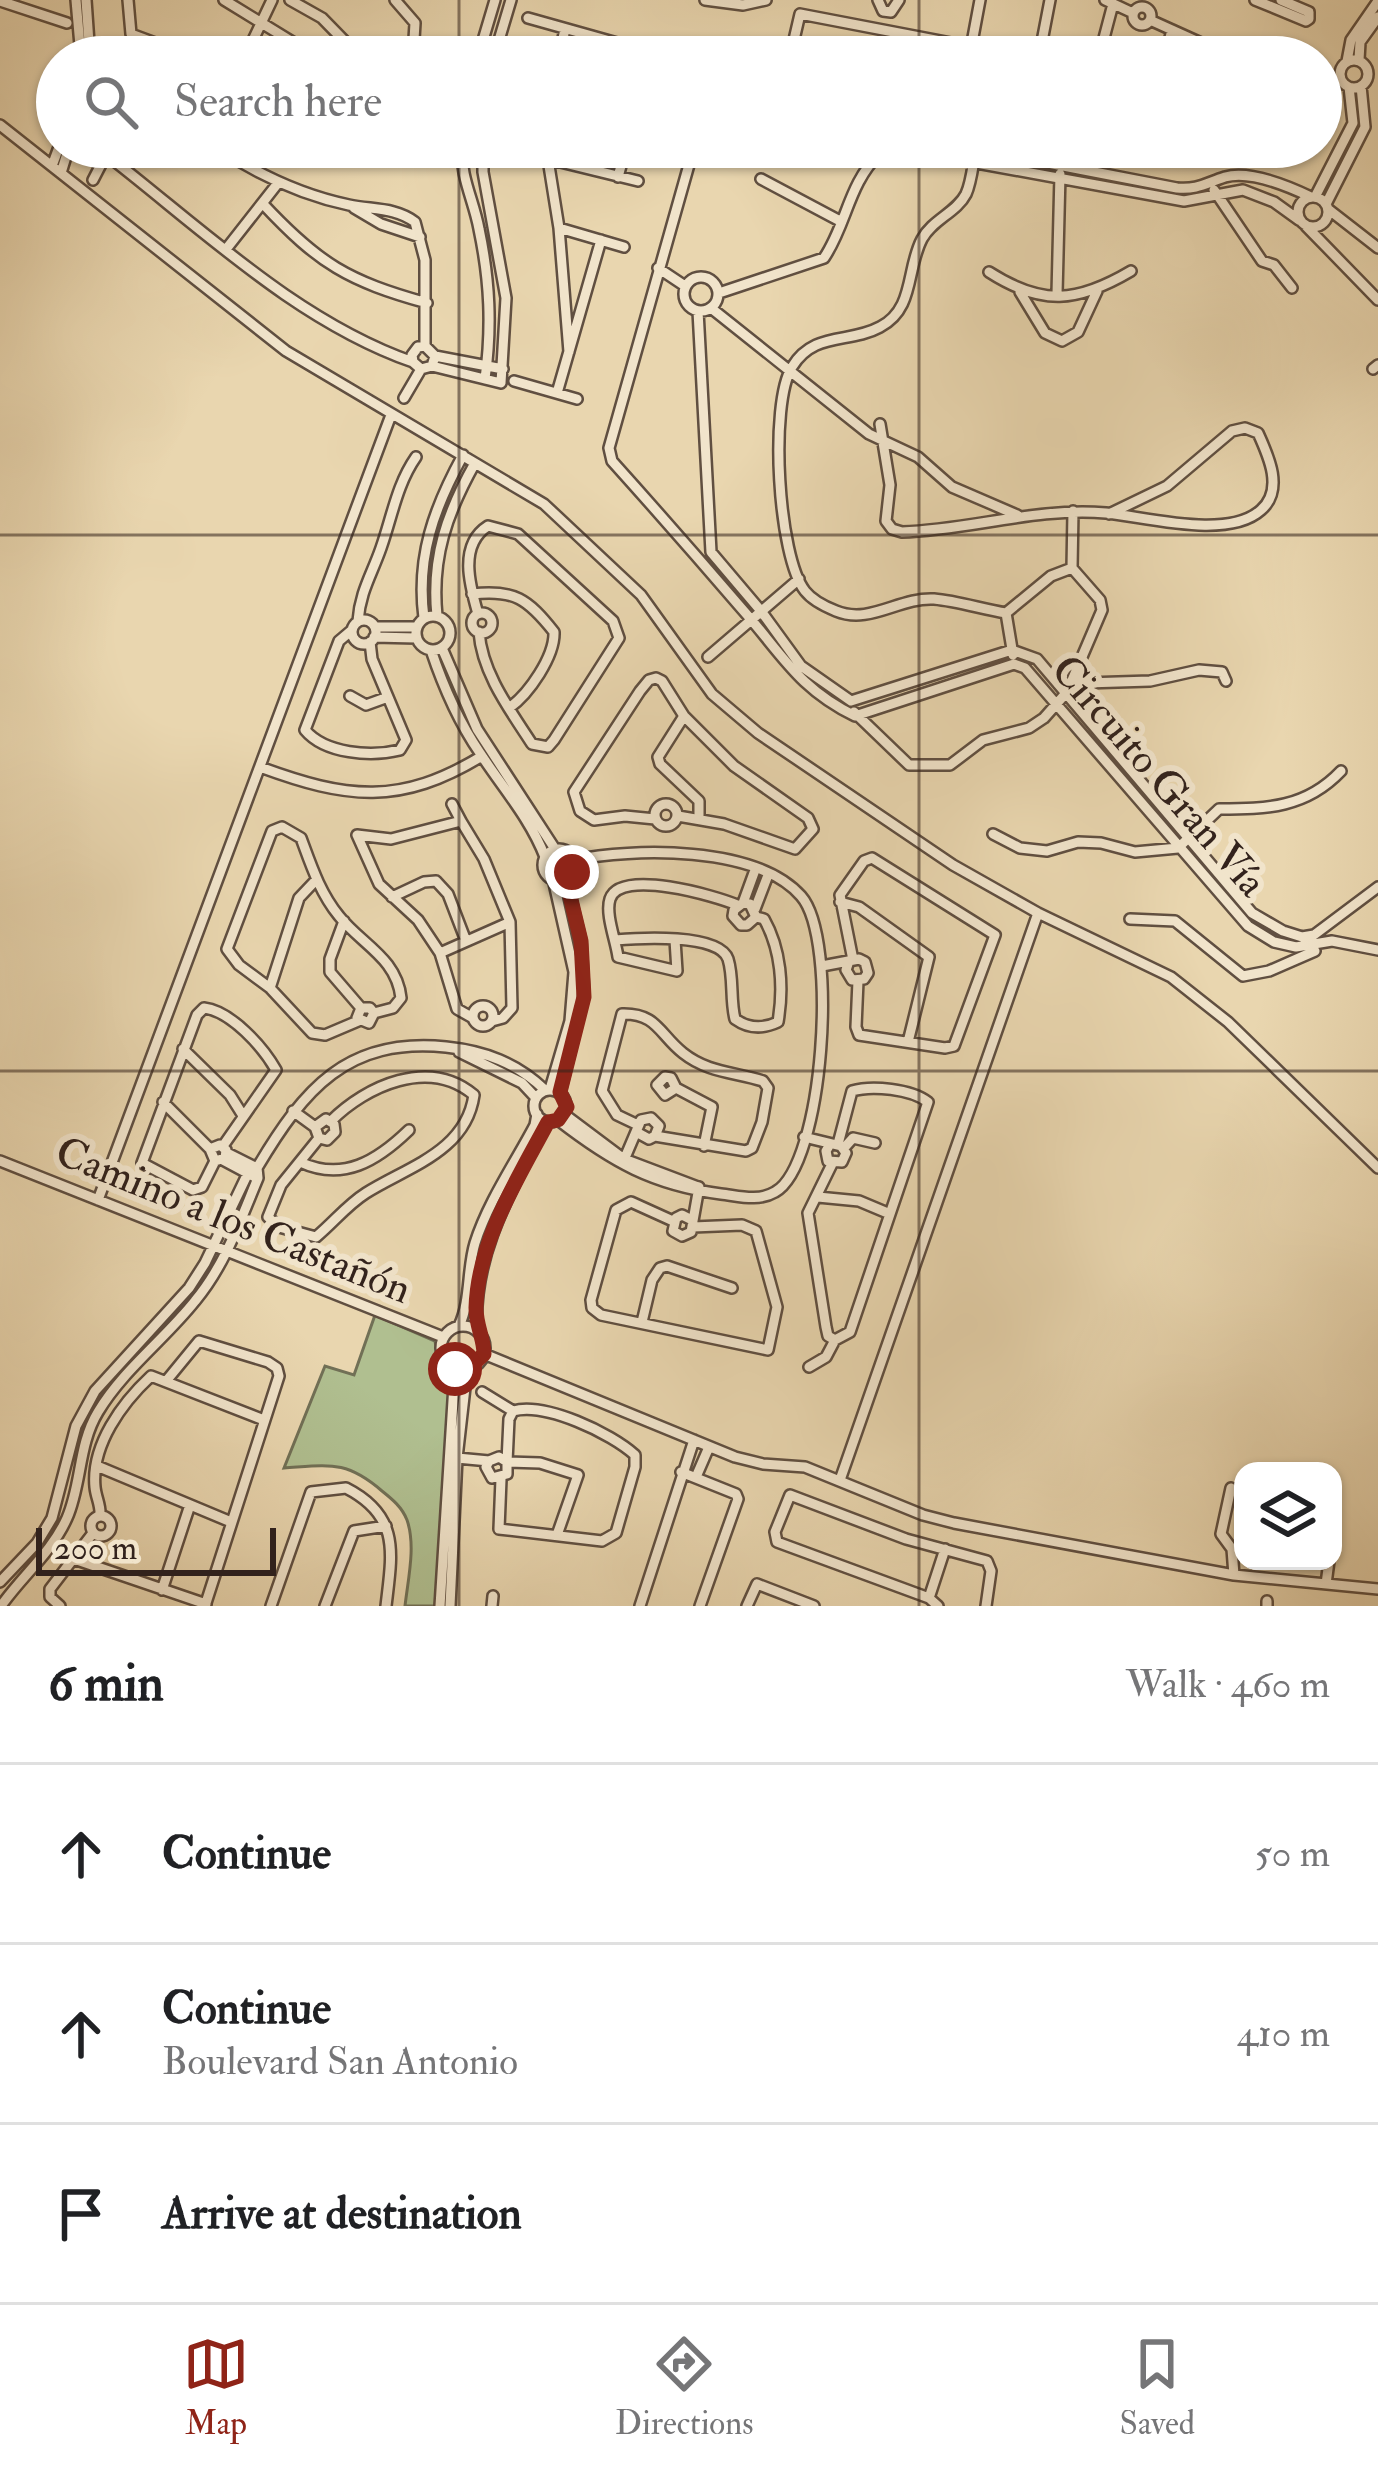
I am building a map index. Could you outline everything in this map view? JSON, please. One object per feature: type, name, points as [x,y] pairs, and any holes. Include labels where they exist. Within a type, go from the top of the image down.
[{"type":"street","points":[[76,0],[79,36]]},
{"type":"street","points":[[86,0],[89,36]]},
{"type":"street","points":[[128,0],[131,34],[136,36]]},
{"type":"street","points":[[224,0],[283,36]]},
{"type":"street","points":[[256,36],[272,0]]},
{"type":"street","points":[[290,0],[322,18],[340,36]]},
{"type":"street","points":[[395,0],[415,23],[415,36]]},
{"type":"street","points":[[484,36],[495,0]]},
{"type":"street","points":[[500,36],[511,0]]},
{"type":"street","points":[[705,0],[743,5],[766,0]]},
{"type":"street","points":[[862,26],[878,3],[891,12],[898,0]]},
{"type":"street","points":[[973,36],[980,0]]},
{"type":"street","points":[[1043,36],[1050,0]]},
{"type":"street","points":[[1143,10],[1155,0]]},
{"type":"street","points":[[1256,0],[1305,16],[1281,0]]},
{"type":"street","points":[[0,1],[67,23]]},
{"type":"street","points":[[1342,143],[1353,123],[1355,86],[1368,72],[1353,60],[1351,40],[1378,1]]},
{"type":"street","points":[[1103,36],[1109,2],[1143,10],[1185,36]]},
{"type":"street","points":[[795,36],[800,14],[914,36]]},
{"type":"street","points":[[1342,73],[1378,17]]},
{"type":"street","points":[[528,18],[591,36]]},
{"type":"street","points":[[564,36],[566,28]]},
{"type":"street","points":[[1171,36],[1172,30]]},
{"type":"street","points":[[1303,223],[1322,224],[1365,128],[1355,86],[1342,76]]},
{"type":"street","points":[[1353,123],[1378,138]]},
{"type":"street","points":[[0,125],[36,153]]},
{"type":"street","points":[[54,168],[286,351],[544,504],[641,595],[712,694],[758,733],[953,865],[1038,913],[1171,977],[1228,1022],[1378,1168]]},
{"type":"street","points":[[93,180],[100,168]]},
{"type":"street","points":[[130,168],[227,248],[332,323],[388,354],[501,383],[506,298],[483,168]]},
{"type":"street","points":[[252,168],[278,183],[415,222],[427,303],[425,363],[404,398]]},
{"type":"street","points":[[462,168],[488,274],[491,321],[485,379]]},
{"type":"street","points":[[549,168],[569,352]]},
{"type":"street","points":[[591,168],[638,182]]},
{"type":"street","points":[[618,177],[620,168]]},
{"type":"street","points":[[688,168],[610,448],[612,461],[751,619],[794,676],[830,704],[855,716],[909,765],[928,768],[950,765],[1000,733],[1029,728],[1067,692],[1086,683],[1150,681],[1216,670],[1226,681]]},
{"type":"street","points":[[711,308],[719,292],[824,258],[865,168]]},
{"type":"street","points":[[972,168],[966,195],[923,235],[908,297],[898,312],[884,326],[817,343],[789,371],[782,400],[784,514],[788,548],[799,579],[806,593],[820,603],[861,617],[930,599],[1006,614]]},
{"type":"street","points":[[994,168],[1184,201],[1214,189],[1227,176],[1245,177],[1313,197],[1378,248]]},
{"type":"street","points":[[1057,294],[1061,168]]},
{"type":"street","points":[[1076,168],[1177,188],[1243,190],[1274,202],[1303,223],[1378,300]]},
{"type":"street","points":[[1303,223],[1300,204],[1313,197],[1329,168]]},
{"type":"street","points":[[462,173],[483,172]]},
{"type":"street","points":[[761,179],[840,221]]},
{"type":"street","points":[[227,248],[278,183]]},
{"type":"street","points":[[1214,189],[1262,261],[1274,265],[1292,288]]},
{"type":"street","points":[[263,204],[303,247],[337,270],[381,290],[427,303]]},
{"type":"street","points":[[352,206],[381,224],[420,237]]},
{"type":"street","points":[[559,228],[624,247]]},
{"type":"street","points":[[557,394],[601,240]]},
{"type":"street","points":[[658,268],[686,286]]},
{"type":"street","points":[[1020,292],[1096,291],[1131,271]]},
{"type":"street","points":[[988,272],[1020,292],[1045,333],[1061,341],[1078,332],[1096,291]]},
{"type":"street","points":[[719,292],[705,276],[696,277],[686,286],[685,299],[698,311],[711,552],[800,666],[851,701],[855,716]]},
{"type":"street","points":[[711,308],[869,434],[918,457],[952,487],[1019,515]]},
{"type":"street","points":[[698,311],[711,308]]},
{"type":"street","points":[[425,346],[413,352],[425,363],[503,369]]},
{"type":"street","points":[[514,381],[577,398]]},
{"type":"street","points":[[98,1200],[391,415]]},
{"type":"street","points":[[880,424],[890,485],[886,521],[892,530],[916,532],[1073,511],[1200,525],[1250,518],[1271,498],[1274,480],[1267,452],[1258,433],[1245,428],[1232,431],[1167,486],[1109,514]]},
{"type":"street","points":[[463,455],[430,526],[419,628],[437,649],[477,729],[555,849],[568,852],[574,860],[566,879],[553,879]]},
{"type":"street","points":[[416,457],[363,585],[356,640],[419,628],[437,616]]},
{"type":"street","points":[[475,463],[443,530],[434,587],[437,616],[448,624],[476,624]]},
{"type":"street","points":[[1067,692],[1102,610],[1100,600],[1072,568],[1073,511]]},
{"type":"street","points":[[488,526],[505,528],[518,534],[618,630],[617,643],[548,747],[532,744],[482,658],[472,594],[469,562],[473,542],[488,526]]},
{"type":"street","points":[[700,561],[711,552]]},
{"type":"street","points":[[1006,614],[1051,576],[1072,568]]},
{"type":"street","points":[[708,657],[799,579]]},
{"type":"street","points":[[472,594],[514,594],[554,632],[553,648],[522,698],[509,708]]},
{"type":"street","points":[[1006,614],[1014,664]]},
{"type":"street","points":[[370,621],[373,635],[372,659],[406,740],[400,750],[351,752],[306,733],[305,727],[339,640],[370,621]]},
{"type":"street","points":[[448,624],[450,637]]},
{"type":"street","points":[[437,649],[476,624]]},
{"type":"street","points":[[437,649],[447,695],[536,836],[545,857],[544,870],[553,879],[574,972],[570,1021],[548,1092]]},
{"type":"street","name":"Circuito Gran Vía","points":[[855,716],[1012,650],[1037,658],[1248,926],[1274,942],[1295,947],[1317,940],[1378,950]]},
{"type":"street","name":"Circuito Gran Vía","points":[[851,701],[958,674],[1014,664],[1025,668],[1182,843]]},
{"type":"street","points":[[1077,668],[1086,683]]},
{"type":"street","points":[[650,680],[662,681],[684,716],[734,766],[808,818],[814,829],[795,850],[699,818],[594,820],[580,811],[574,792],[650,680]]},
{"type":"street","points":[[350,696],[366,705],[388,697]]},
{"type":"street","points":[[684,716],[658,757],[699,801],[699,818]]},
{"type":"street","points":[[260,767],[329,788],[408,791],[444,780],[482,756]]},
{"type":"street","points":[[993,834],[1020,848],[1047,851],[1078,842],[1135,852],[1182,843],[1219,809],[1266,809],[1297,803],[1328,786],[1341,771]]},
{"type":"street","points":[[353,819],[369,868],[418,920],[440,953],[457,1009],[482,1022],[502,1018],[512,1008],[510,922],[484,859],[452,805]]},
{"type":"street","points":[[357,835],[409,836],[461,821]]},
{"type":"street","points":[[657,850],[666,821]]},
{"type":"street","points":[[666,821],[670,851]]},
{"type":"street","points":[[282,827],[302,838],[317,879],[344,921],[380,952],[400,989],[398,1004],[325,1035],[312,1034],[271,988],[231,956],[227,941],[272,831],[282,827]]},
{"type":"street","points":[[545,857],[555,849]]},
{"type":"street","points":[[537,1114],[556,1119],[628,1164],[692,1188],[752,1198],[784,1185],[804,1137],[823,1044],[822,966],[809,907],[794,889],[755,870],[670,851],[628,850],[574,860]]},
{"type":"street","points":[[872,858],[995,935],[954,1046],[859,1035],[840,902],[844,886],[872,858]]},
{"type":"street","points":[[755,870],[733,916],[736,922],[747,925],[768,875]]},
{"type":"street","points":[[271,988],[299,898],[317,879]]},
{"type":"street","points":[[467,1370],[455,1369],[442,1356],[443,1337],[464,1315],[478,1236],[535,1125],[584,997],[581,941],[566,879]]},
{"type":"street","points":[[392,897],[436,881],[448,894],[466,941]]},
{"type":"street","points":[[616,940],[675,940],[720,949],[728,956],[735,1019],[766,1028],[778,1022],[776,939],[755,913],[710,893],[637,886],[619,889],[608,904],[618,956],[680,975],[675,940]]},
{"type":"street","points":[[1130,919],[1175,920],[1243,976],[1269,971],[1313,952],[1317,940],[1378,887]]},
{"type":"street","points":[[840,902],[859,907],[929,957],[908,1042]]},
{"type":"street","points":[[840,1480],[1038,913]]},
{"type":"street","points":[[344,921],[330,972],[362,1008],[368,1007],[377,1051]]},
{"type":"street","points":[[440,953],[510,922]]},
{"type":"street","points":[[822,966],[852,970]]},
{"type":"street","points":[[823,979],[852,970]]},
{"type":"street","points":[[213,1008],[243,1031],[274,1065],[275,1075],[242,1114],[202,1187],[193,1190],[144,1168],[142,1157],[183,1049],[196,1015],[213,1008]]},
{"type":"street","points":[[622,1014],[649,1018],[698,1064],[748,1076],[768,1088],[752,1148],[704,1146],[652,1138],[617,1115],[602,1090],[622,1014]]},
{"type":"street","points":[[473,1054],[482,1022]]},
{"type":"street","points":[[0,1582],[38,1543],[56,1508],[76,1426],[95,1391],[189,1288],[302,1100],[341,1066],[377,1051],[449,1047],[548,1092],[567,1107],[492,1234],[480,1273],[478,1331],[484,1354],[467,1370],[457,1458],[450,1606]]},
{"type":"street","points":[[183,1049],[215,1078],[242,1114]]},
{"type":"street","points":[[648,1101],[665,1077],[712,1107],[704,1146]]},
{"type":"street","points":[[256,1225],[268,1217],[281,1185],[322,1126],[368,1091],[408,1078],[448,1082],[479,1092],[464,1121],[433,1157],[361,1196],[317,1241],[279,1227],[268,1217]]},
{"type":"street","points":[[839,1082],[851,1091]]},
{"type":"street","points":[[809,1367],[826,1357],[835,1340],[850,1332],[931,1097],[863,1088],[851,1091]]},
{"type":"street","points":[[835,1340],[826,1327],[808,1214],[834,1152],[851,1091]]},
{"type":"street","points":[[302,1100],[322,1126]]},
{"type":"street","points":[[163,1102],[210,1149],[254,1173]]},
{"type":"street","points":[[293,1111],[322,1126]]},
{"type":"street","points":[[646,1118],[656,1121],[652,1138],[628,1164],[638,1129],[646,1118]]},
{"type":"street","points":[[299,1162],[345,1172],[377,1156],[410,1130]]},
{"type":"street","points":[[804,1137],[834,1152]]},
{"type":"street","points":[[800,1150],[834,1152],[853,1138],[875,1143]]},
{"type":"street","name":"Camino a los Castañón","points":[[0,1161],[443,1337]]},
{"type":"street","points":[[1,1606],[54,1542],[69,1513],[84,1443],[96,1415],[197,1299],[227,1251],[254,1173]]},
{"type":"street","points":[[692,1188],[693,1224],[682,1236],[673,1231],[692,1188]]},
{"type":"street","points":[[818,1197],[859,1202],[890,1214]]},
{"type":"street","points":[[768,1350],[601,1315],[592,1308],[605,1243],[621,1204],[641,1204],[693,1224],[756,1231],[777,1307],[768,1350],[777,1364]]},
{"type":"street","points":[[642,1322],[652,1280],[660,1268],[667,1266],[732,1288]]},
{"type":"street","points":[[459,1325],[478,1331]]},
{"type":"street","points":[[74,1559],[205,1605],[265,1420],[277,1368],[199,1341],[167,1379]]},
{"type":"street","points":[[484,1354],[709,1447],[764,1465],[805,1467],[922,1515],[1234,1575],[1378,1589]]},
{"type":"street","points":[[440,1606],[455,1369]]},
{"type":"street","points":[[60,1606],[50,1598],[50,1589],[94,1524],[97,1466],[118,1414],[148,1378],[167,1379],[265,1420]]},
{"type":"street","points":[[482,1392],[513,1411],[526,1408],[552,1414],[636,1450],[611,1545],[499,1529],[501,1479]]},
{"type":"street","points":[[501,1479],[508,1474],[513,1411]]},
{"type":"street","points":[[640,1606],[694,1440]]},
{"type":"street","points":[[696,1477],[709,1447]]},
{"type":"street","points":[[457,1458],[540,1462],[578,1475],[591,1471]]},
{"type":"street","points":[[488,1474],[489,1461]]},
{"type":"street","points":[[97,1466],[231,1522]]},
{"type":"street","points":[[458,1472],[501,1479]]},
{"type":"street","points":[[681,1472],[736,1494],[739,1505],[700,1606]]},
{"type":"street","points":[[557,1535],[578,1475]]},
{"type":"street","points":[[272,1606],[311,1492],[346,1488],[374,1507],[386,1526],[392,1549],[386,1606]]},
{"type":"street","points":[[1232,1488],[1221,1534],[1232,1549],[1234,1575]]},
{"type":"street","points":[[945,1549],[934,1602],[780,1544],[776,1532],[790,1495],[906,1539],[945,1549],[987,1561],[991,1571],[986,1606]]},
{"type":"street","points":[[162,1590],[190,1505]]},
{"type":"street","points":[[56,1508],[94,1524]]},
{"type":"street","points":[[325,1606],[355,1532],[386,1526]]},
{"type":"street","points":[[1269,1570],[1270,1578]]},
{"type":"street","points":[[1326,1584],[1328,1570]]},
{"type":"street","points":[[747,1606],[757,1584],[814,1606]]},
{"type":"green space","points":[[375,1315],[435,1341],[438,1359],[451,1379],[438,1606],[405,1606],[411,1541],[407,1520],[393,1500],[347,1469],[284,1468],[325,1366],[354,1375]]},
{"type":"route","points":[[455,1369],[467,1370],[484,1354],[476,1312],[480,1273],[492,1234],[548,1122],[558,1120],[567,1107],[560,1092],[584,997],[581,941],[566,879],[572,872]]}]
